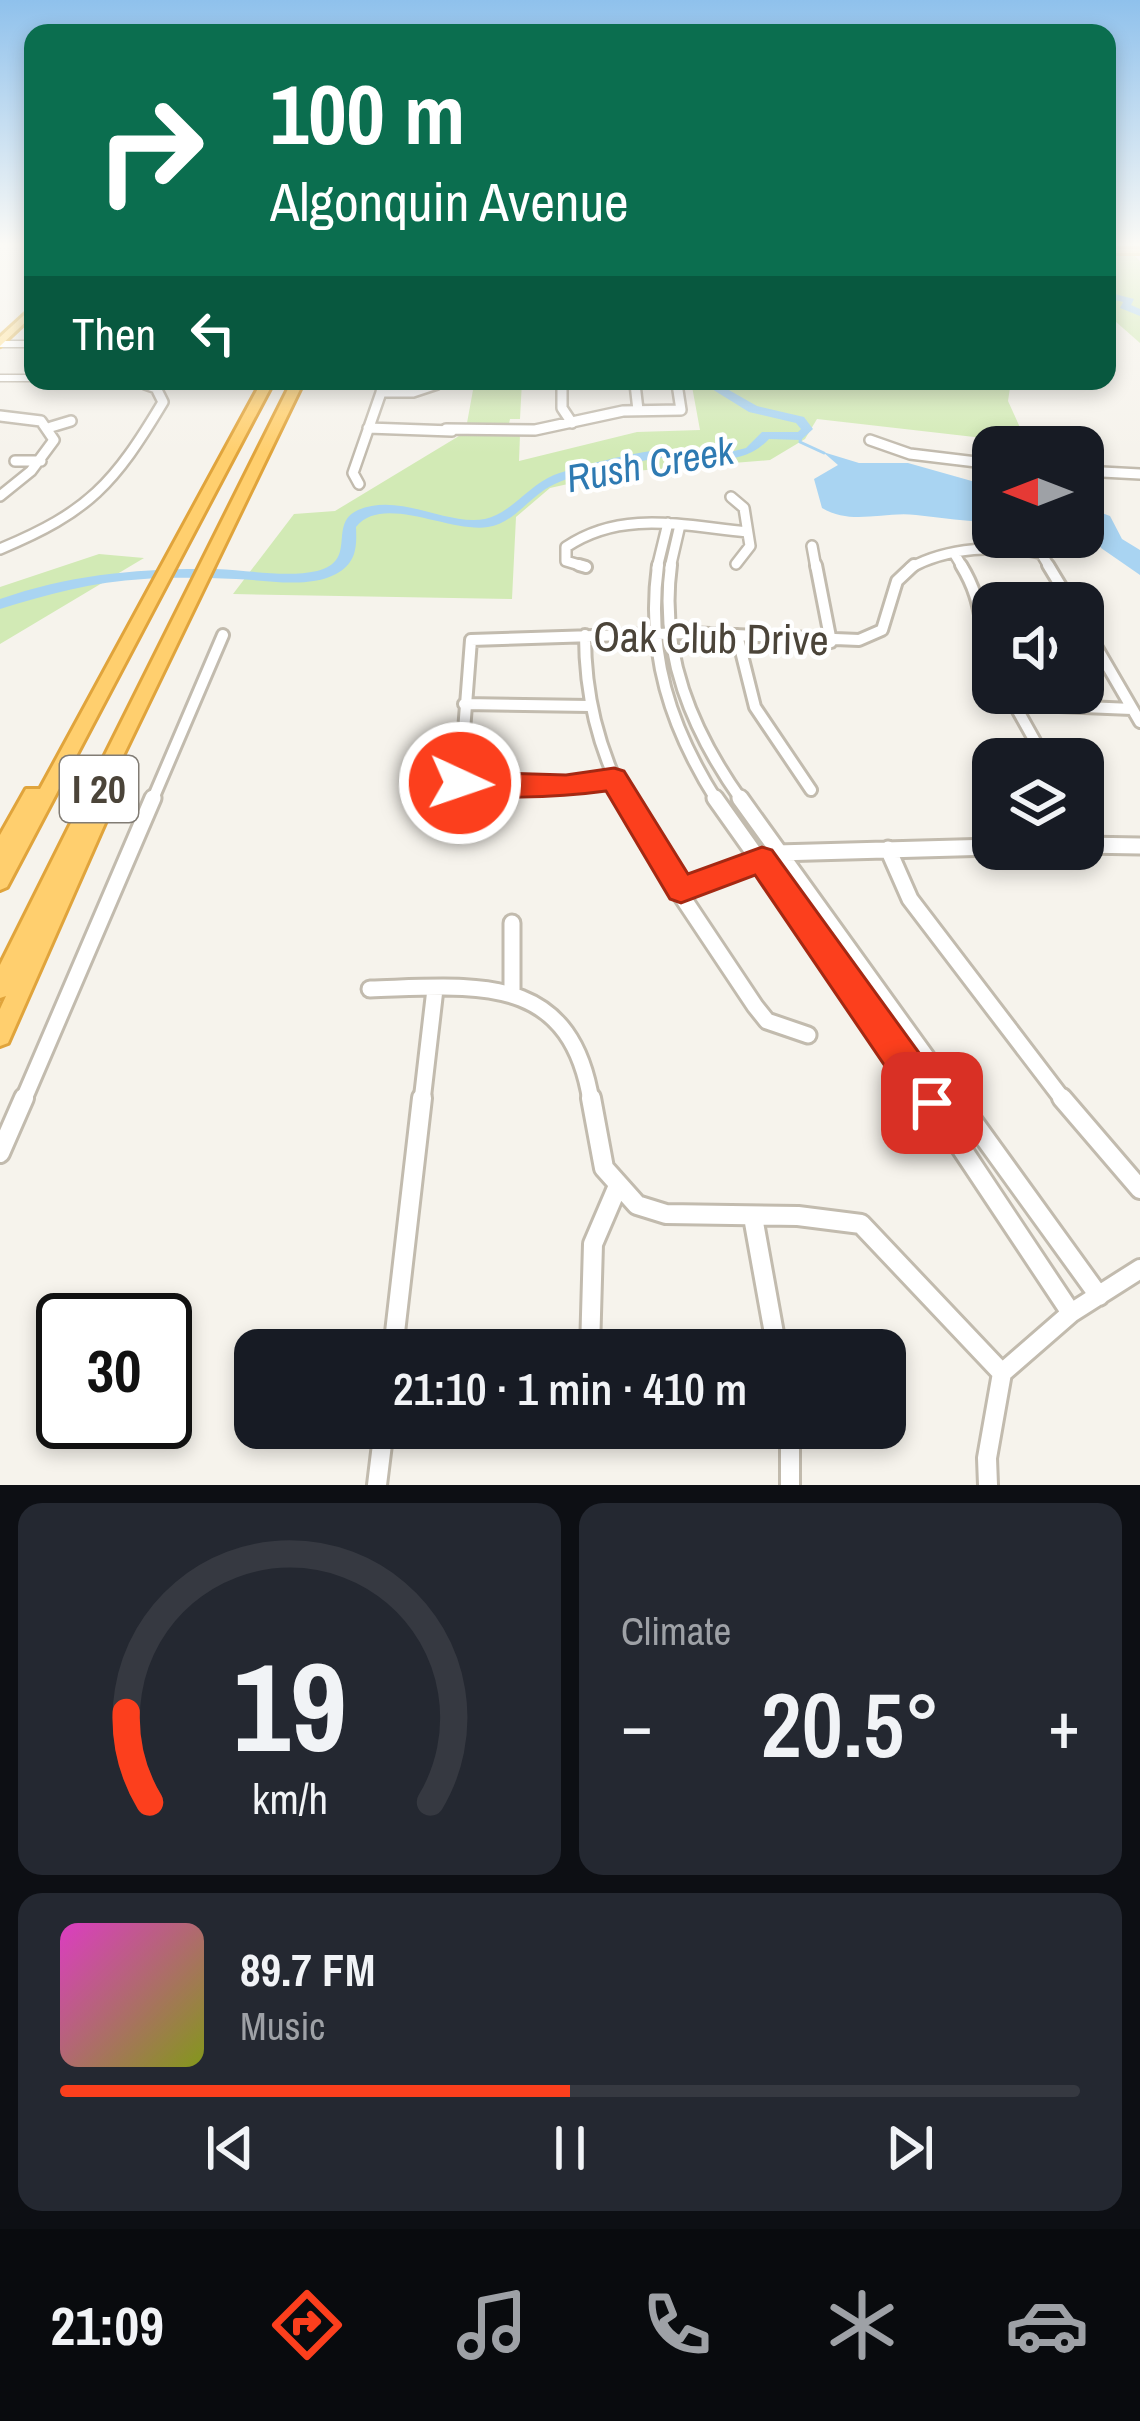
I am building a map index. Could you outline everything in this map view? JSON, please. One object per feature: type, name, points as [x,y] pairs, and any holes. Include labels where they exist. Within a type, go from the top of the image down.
[{"type":"highway","points":[[187,530],[249,390]]},
{"type":"highway","name":"I 20","points":[[0,881],[263,390]]},
{"type":"highway","name":"I 20","points":[[0,988],[294,390]]},
{"type":"highway","points":[[236,510],[306,390]]},
{"type":"highway","points":[[0,853],[118,657]]},
{"type":"highway","points":[[0,1035],[98,820],[137,714]]},
{"type":"main road","points":[[0,344],[24,319]]},
{"type":"street","points":[[0,549],[66,520],[98,497],[163,402],[158,390]]},
{"type":"street","points":[[359,484],[353,473],[382,390]]},
{"type":"street","points":[[562,390],[562,408],[572,423]]},
{"type":"street","points":[[636,390],[638,410]]},
{"type":"street","points":[[368,428],[535,430],[638,410],[681,410],[678,390]]},
{"type":"street","points":[[0,416],[34,418],[51,427],[71,421]]},
{"type":"street","points":[[0,496],[41,461],[54,440],[51,427]]},
{"type":"street","points":[[870,440],[910,454],[972,461]]},
{"type":"street","points":[[15,461],[41,461]]},
{"type":"street","points":[[1104,472],[1140,474]]},
{"type":"street","points":[[731,497],[744,508],[750,546],[736,564]]},
{"type":"street","points":[[66,520],[79,526]]},
{"type":"street","points":[[586,567],[563,558],[575,539],[627,523],[747,532]]},
{"type":"street","points":[[674,524],[656,560],[664,633],[661,674],[681,739],[1100,1296]]},
{"type":"street","points":[[812,546],[831,642]]},
{"type":"street","points":[[954,553],[972,582]]},
{"type":"street","name":"Oak Club Drive","points":[[464,704],[470,644],[477,638],[664,633],[831,642],[874,636],[882,630],[898,578],[910,566],[954,553],[1041,553],[1058,582]]},
{"type":"street","points":[[0,1154],[223,635]]},
{"type":"street","points":[[585,635],[589,706],[614,779],[767,1021],[808,1036]]},
{"type":"street","points":[[737,635],[755,707],[811,790]]},
{"type":"street","points":[[1104,663],[1140,722]]},
{"type":"street","points":[[589,706],[464,704],[460,783],[566,785],[614,779]]},
{"type":"street","points":[[1104,707],[1132,709]]},
{"type":"street","points":[[1018,714],[1032,738]]},
{"type":"street","points":[[1020,719],[1026,738]]},
{"type":"street","points":[[1104,845],[1140,846]]},
{"type":"street","points":[[681,890],[770,856],[972,847]]},
{"type":"street","points":[[888,849],[910,899],[1068,1106],[1140,1189]]},
{"type":"street","points":[[770,856],[1071,1313]]},
{"type":"street","points":[[512,923],[512,993]]},
{"type":"street","points":[[370,989],[512,993],[556,1019],[579,1050],[595,1141],[617,1188],[652,1212],[831,1217],[861,1224],[1002,1372]]},
{"type":"street","points":[[395,1329],[435,989]]},
{"type":"street","points":[[591,1329],[593,1244],[617,1188]]},
{"type":"street","points":[[753,1217],[773,1329]]},
{"type":"street","points":[[988,1485],[987,1458],[1002,1372],[1071,1313],[1140,1269]]},
{"type":"street","points":[[377,1485],[381,1449]]},
{"type":"street","points":[[790,1449],[790,1485]]},
{"type":"green space","points":[[1116,314],[1140,314],[1140,343],[1116,322]]},
{"type":"green space","points":[[473,390],[522,390],[520,419],[510,419],[509,424],[467,423]]},
{"type":"green space","points":[[693,390],[1010,390],[1008,401],[1019,426],[972,426],[972,437],[817,419],[805,439],[770,460],[622,472],[550,488],[516,517],[512,599],[233,594],[294,514],[335,511],[459,436],[520,435],[519,461],[637,432],[700,430]]},
{"type":"green space","points":[[99,554],[144,558],[0,644],[0,587]]},
{"type":"water","points":[[823,452],[859,463],[908,463],[972,481],[972,521],[834,513],[822,508],[814,479],[838,465]]},
{"type":"water","points":[[1104,514],[1122,539],[1140,550],[1140,575],[1104,550]]},
{"type":"waterway","name":"Rush Creek","points":[[0,604],[36,591],[110,577],[322,574],[346,558],[349,527],[359,514],[401,510],[489,523],[541,486],[570,474],[650,455],[734,455],[750,450],[766,435],[801,436],[807,429],[800,420],[753,409],[720,390]]},
{"type":"waterway","points":[[801,436],[800,442],[824,453]]},
{"type":"route","points":[[460,783],[566,785],[614,779],[681,890],[762,859],[932,1103]]}]
